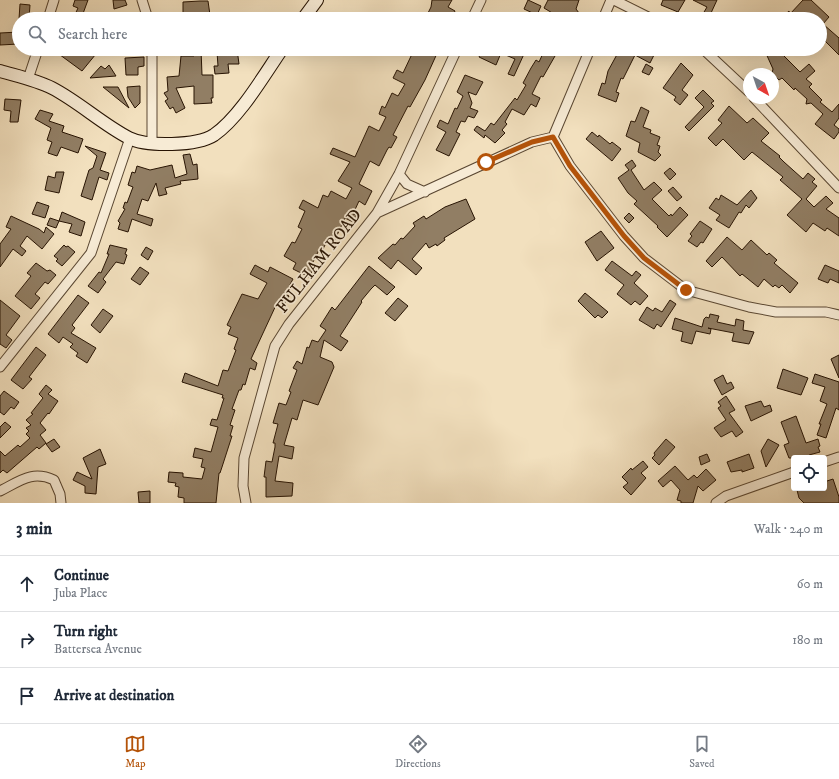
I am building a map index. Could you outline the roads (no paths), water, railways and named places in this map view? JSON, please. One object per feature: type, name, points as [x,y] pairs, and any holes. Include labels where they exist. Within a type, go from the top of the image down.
[{"type":"main road","points":[[308,12],[317,0]]},
{"type":"main road","points":[[0,71],[51,88],[84,107],[130,138],[152,143],[176,145],[207,139],[215,134],[236,114],[277,56]]},
{"type":"main road","points":[[0,80],[15,76]]},
{"type":"street","points":[[50,12],[54,0]]},
{"type":"street","points":[[142,0],[146,12]]},
{"type":"street","points":[[475,12],[481,0]]},
{"type":"street","points":[[606,12],[611,0]]},
{"type":"street","points":[[614,0],[638,12]]},
{"type":"street","points":[[28,80],[36,56]]},
{"type":"street","points":[[152,56],[152,143]]},
{"type":"street","name":"FULHAM ROAD","points":[[246,503],[243,486],[244,458],[275,346],[289,324],[377,213],[399,174],[454,56]]},
{"type":"street","points":[[553,137],[587,56]]},
{"type":"street","points":[[711,56],[743,86]]},
{"type":"street","points":[[760,104],[839,188]]},
{"type":"street","points":[[377,213],[532,142],[553,137]]},
{"type":"street","points":[[553,137],[570,166],[624,236],[644,258],[686,290],[749,307],[776,312],[826,312],[839,315]]},
{"type":"street","points":[[0,367],[91,253],[130,138]]},
{"type":"street","points":[[399,174],[407,184],[425,192]]},
{"type":"street","points":[[827,461],[839,457]]},
{"type":"street","points":[[716,503],[726,496],[791,473]]},
{"type":"street","points":[[0,491],[28,477],[43,475],[54,480],[60,494],[61,503]]}]
